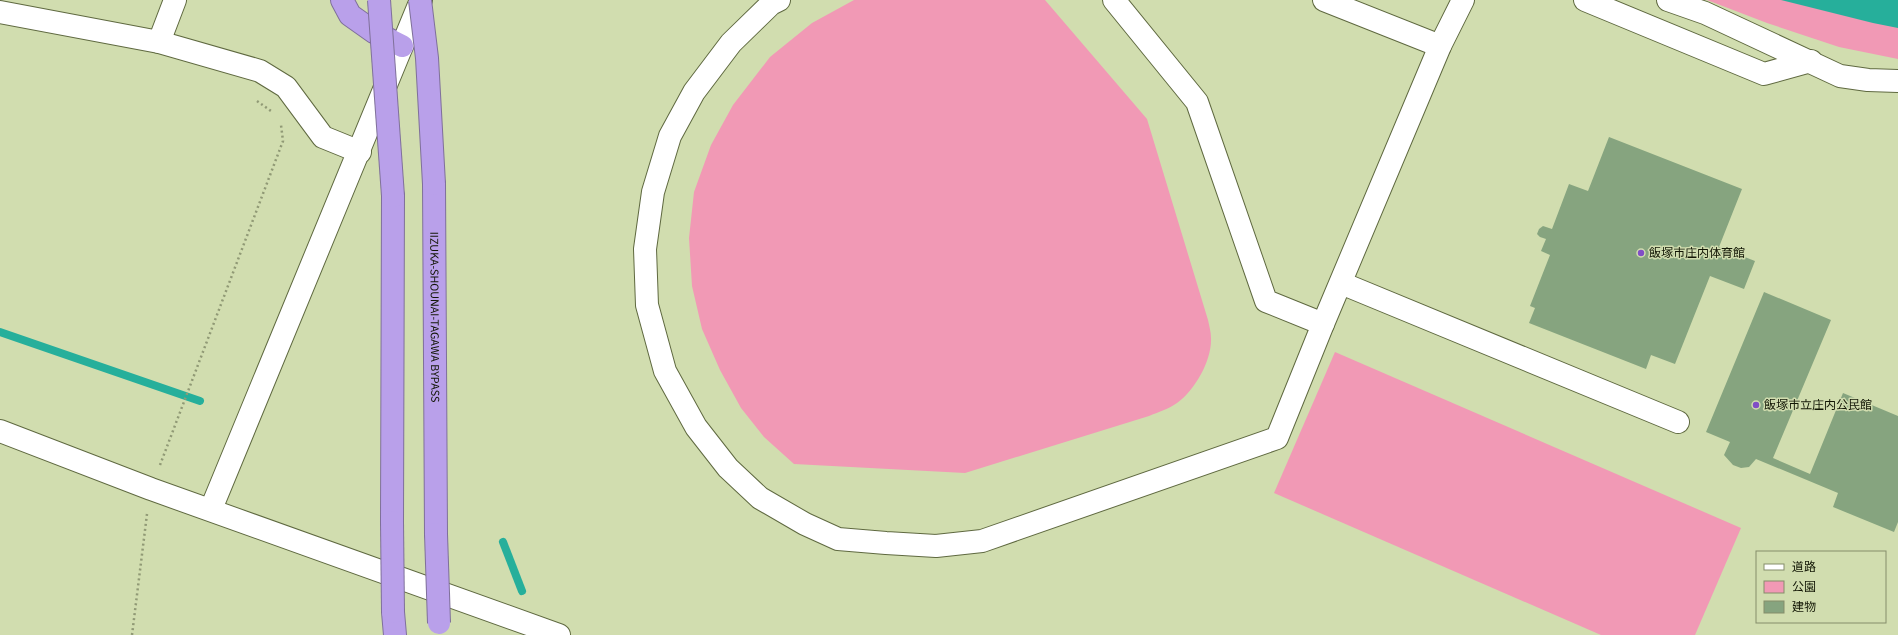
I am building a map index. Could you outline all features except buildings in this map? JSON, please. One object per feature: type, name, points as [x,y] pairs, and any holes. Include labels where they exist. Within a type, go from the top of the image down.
[{"type":"highway","points":[[342,0],[350,15],[374,32],[402,46]]},
{"type":"highway","points":[[379,0],[393,196],[392,522],[394,628]]},
{"type":"highway","name":"IIZUKA-SHOUNAI-TAGAWA BYPASS","points":[[421,0],[427,58],[434,184],[436,534],[439,629]]},
{"type":"street","points":[[159,42],[175,0]]},
{"type":"street","points":[[211,509],[360,152],[421,0]]},
{"type":"street","points":[[779,0],[771,4],[731,43],[694,92],[670,136],[653,192],[645,249],[647,305],[665,371],[696,427],[728,468],[760,498],[805,524],[838,539],[936,546],[982,541],[1277,438],[1323,324],[1440,46],[1463,0]]},
{"type":"street","points":[[1114,0],[1197,102],[1266,301],[1323,324]]},
{"type":"street","points":[[1324,0],[1440,46]]},
{"type":"street","points":[[1585,0],[1764,74],[1811,61]]},
{"type":"street","points":[[1668,0],[1705,13],[1811,61],[1840,76],[1868,80],[1898,81]]},
{"type":"street","points":[[0,12],[159,42],[260,72],[286,87],[323,137],[360,152]]},
{"type":"street","points":[[1341,283],[1678,422]]},
{"type":"street","points":[[0,431],[151,489],[211,509],[559,635]]},
{"type":"path","points":[[255,100],[274,114]]},
{"type":"path","points":[[132,635],[151,489],[283,141],[281,118]]},
{"type":"green space","points":[[854,0],[1045,0],[1147,119],[1211,333],[1211,347],[1209,356],[1201,374],[1196,383],[1177,403],[1167,409],[1149,416],[965,473],[794,464],[764,437],[741,408],[720,370],[702,329],[692,286],[689,238],[694,192],[711,145],[733,105],[770,57],[812,23]]},
{"type":"green space","points":[[1707,0],[1898,0],[1898,59],[1839,47],[1767,23]]},
{"type":"green space","points":[[1335,352],[1741,528],[1695,635],[1601,635],[1274,493]]},
{"type":"water","points":[[1781,0],[1898,0],[1898,28],[1873,23]]},
{"type":"waterway","points":[[0,332],[200,401]]},
{"type":"waterway","points":[[503,542],[522,591]]},
{"type":"place","name":"飯塚市庄内体育館","points":[[1641,253]]},
{"type":"place","name":"飯塚市立庄内公民館","points":[[1756,405]]}]
